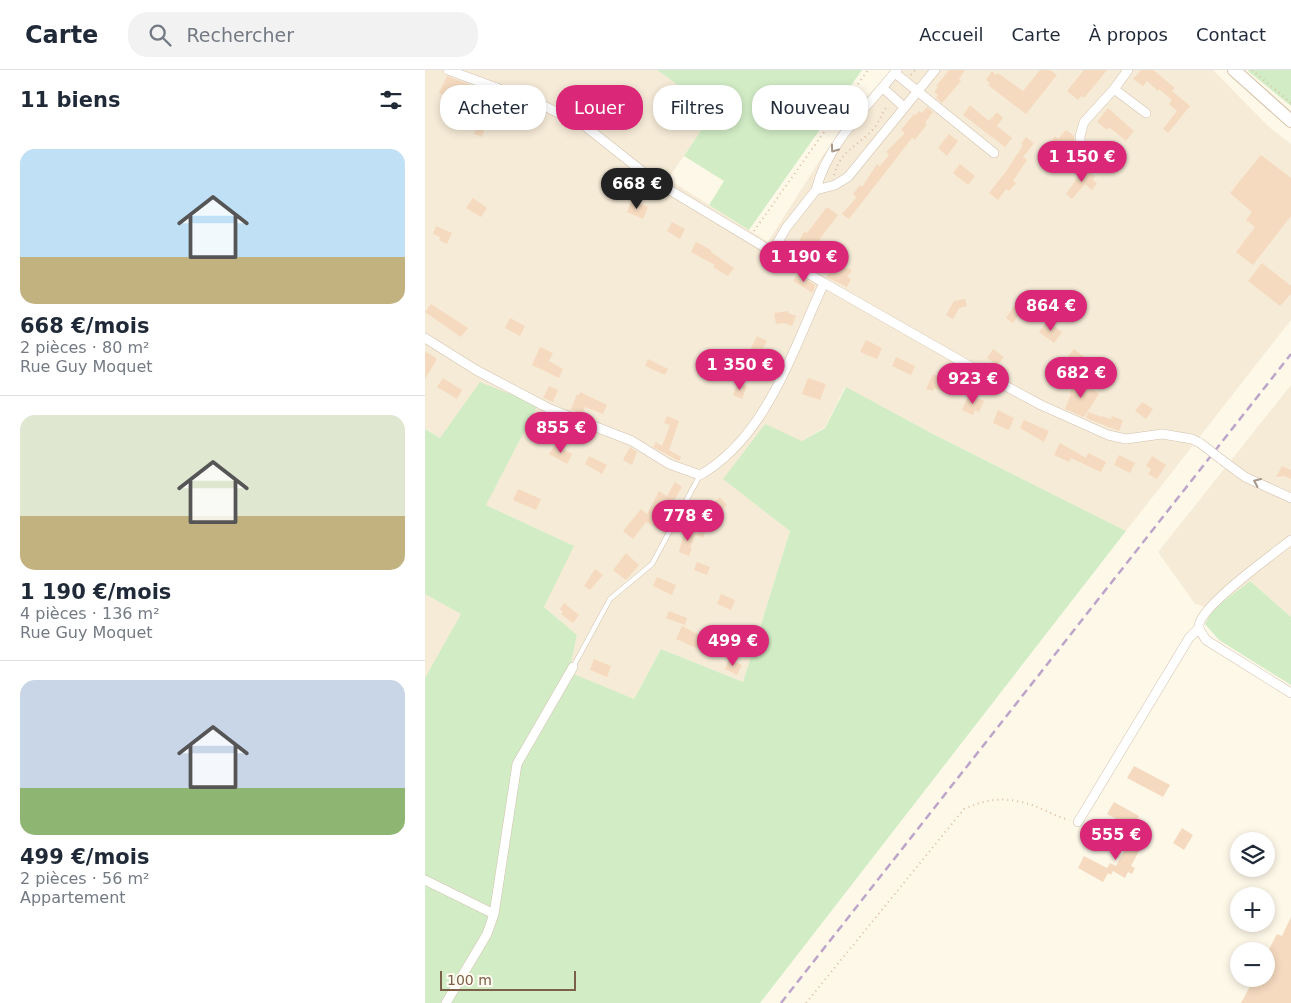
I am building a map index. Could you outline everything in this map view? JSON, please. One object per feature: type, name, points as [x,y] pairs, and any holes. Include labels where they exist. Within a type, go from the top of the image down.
[{"type":"main road","points":[[1234,70],[1291,121]]},
{"type":"street","points":[[448,70],[541,104],[585,126],[653,180],[825,283],[1041,405],[1108,435],[1126,439],[1162,434],[1192,439],[1245,477],[1291,498]]},
{"type":"street","points":[[816,190],[835,185],[848,177],[935,70]]},
{"type":"street","points":[[1094,168],[1081,156],[1080,136],[1084,122],[1114,90],[1129,70]]},
{"type":"street","points":[[772,252],[786,228],[816,190],[820,173],[830,152],[896,72],[906,83],[994,153]]},
{"type":"street","points":[[883,88],[905,107]]},
{"type":"street","points":[[1114,90],[1146,113]]},
{"type":"street","points":[[425,338],[476,370],[550,409],[632,441],[669,464],[700,475],[715,466],[745,438],[778,385],[825,283]]},
{"type":"street","points":[[1291,540],[1215,600],[1200,620],[1199,628],[1206,640],[1291,693]]},
{"type":"street","points":[[1078,822],[1189,638],[1199,628]]},
{"type":"street","points":[[446,1003],[487,934],[494,914],[517,764],[573,667]]},
{"type":"street","points":[[425,880],[494,914]]},
{"type":"lane","points":[[573,667],[609,599],[652,564],[700,475]]},
{"type":"path","points":[[749,238],[868,70]]},
{"type":"path","points":[[906,83],[915,70]]},
{"type":"path","points":[[1252,70],[1291,104]]},
{"type":"path","points":[[835,185],[834,174],[839,161],[849,148],[874,128],[885,108],[894,98]]},
{"type":"path","points":[[806,1003],[964,809],[982,801],[1023,802],[1055,816],[1078,822]]},
{"type":"shaded area","points":[[425,70],[657,70],[678,85],[653,85],[653,130],[702,130],[668,179],[768,242],[823,155],[844,130],[868,130],[868,101],[894,70],[1213,70],[1269,127],[1291,144],[1291,320],[1126,531],[933,434],[845,387],[825,427],[802,441],[790,531],[743,682],[661,649],[634,699],[568,673],[577,635],[544,607],[573,546],[486,505],[440,438],[425,429]]},
{"type":"shaded area","points":[[1291,385],[1291,617],[1250,581],[1213,609],[1195,604],[1158,552]]},
{"type":"shaded area","points":[[425,594],[462,614],[425,678]]},
{"type":"green space","points":[[657,70],[862,70],[851,85],[752,85],[752,130],[820,130],[749,230],[709,205],[724,181],[684,156],[701,130],[742,130],[742,85],[678,85]]},
{"type":"green space","points":[[1248,70],[1291,70],[1291,106],[1249,72]]},
{"type":"green space","points":[[480,382],[538,405],[486,505],[574,546],[544,607],[577,635],[569,672],[634,699],[661,649],[743,682],[790,531],[723,479],[765,424],[802,441],[825,428],[846,387],[933,434],[1126,531],[760,1003],[425,1003],[425,678],[461,614],[425,594],[425,429],[440,438]]},
{"type":"green space","points":[[1250,581],[1291,617],[1291,685],[1219,640],[1205,624],[1213,609]]},
{"type":"building","points":[[949,70],[965,70],[959,79],[961,81],[942,103],[936,98],[938,95],[934,92],[938,87],[936,86]]},
{"type":"building","points":[[1040,70],[1050,70],[1057,75],[1026,114],[988,85],[990,83],[986,80],[992,71],[996,75],[998,73],[1023,91]]},
{"type":"building","points":[[1084,70],[1107,70],[1084,98],[1081,96],[1078,100],[1067,91]]},
{"type":"building","points":[[1141,70],[1153,70],[1175,88],[1172,91],[1190,106],[1168,133],[1163,129],[1177,111],[1169,104],[1172,100],[1159,89],[1158,91],[1147,81],[1143,86],[1133,79]]},
{"type":"building","points":[[447,76],[470,85],[443,85]]},
{"type":"building","points":[[970,105],[989,121],[997,112],[1003,118],[997,126],[1012,138],[1005,147],[963,115]]},
{"type":"building","points":[[927,107],[933,112],[915,140],[912,138],[849,219],[842,214],[855,199],[856,197],[853,194],[860,185],[862,187],[877,164],[880,166],[889,155],[886,152],[905,133],[901,130],[914,114],[916,115],[919,111],[922,113]]},
{"type":"building","points":[[1108,108],[1134,131],[1126,141],[1109,127],[1107,130],[1097,122]]},
{"type":"building","points":[[475,130],[484,130],[482,137],[474,134]]},
{"type":"building","points":[[1066,130],[1074,136],[1074,147],[1071,152],[1067,149],[1063,154],[1050,143],[1055,136],[1058,139]]},
{"type":"building","points":[[949,134],[958,141],[947,156],[938,148]]},
{"type":"building","points":[[1026,137],[1034,143],[1023,157],[1027,160],[1013,181],[1016,183],[1009,191],[1006,189],[998,200],[989,193],[1007,170]]},
{"type":"building","points":[[1096,140],[1106,148],[1103,152],[1105,154],[1098,162],[1087,153]]},
{"type":"building","points":[[1261,155],[1291,178],[1291,216],[1253,265],[1236,252],[1255,227],[1246,220],[1252,212],[1230,193]]},
{"type":"building","points":[[960,164],[975,176],[968,185],[953,173]]},
{"type":"building","points":[[1086,169],[1095,176],[1093,180],[1097,183],[1092,190],[1085,184],[1072,199],[1066,194],[1082,171],[1084,173]]},
{"type":"building","points":[[606,173],[618,179],[614,188],[601,182]]},
{"type":"building","points":[[473,198],[487,208],[481,217],[466,208]]},
{"type":"building","points":[[632,200],[648,207],[643,219],[627,212]]},
{"type":"building","points":[[827,207],[838,215],[819,240],[826,244],[821,254],[818,251],[813,260],[801,254],[806,245],[799,241],[804,232],[807,233]]},
{"type":"building","points":[[672,222],[685,229],[680,239],[667,231]]},
{"type":"building","points":[[436,226],[452,233],[447,244],[439,240],[440,237],[433,234]]},
{"type":"building","points":[[696,242],[711,250],[711,252],[734,268],[728,276],[713,267],[715,265],[691,252]]},
{"type":"building","points":[[1262,263],[1291,286],[1291,294],[1280,306],[1248,281]]},
{"type":"building","points":[[832,266],[839,270],[842,266],[852,270],[847,277],[851,279],[847,287],[826,277]]},
{"type":"building","points":[[797,274],[815,285],[813,293],[793,281]]},
{"type":"building","points":[[965,299],[967,306],[959,308],[953,319],[946,315],[954,301]]},
{"type":"building","points":[[431,304],[468,328],[461,337],[425,312]]},
{"type":"building","points":[[1015,305],[1022,310],[1013,323],[1006,318]]},
{"type":"building","points":[[789,311],[788,313],[796,316],[792,326],[784,323],[776,324],[774,313]]},
{"type":"building","points":[[510,318],[525,326],[520,336],[505,328]]},
{"type":"building","points":[[1047,321],[1062,332],[1054,343],[1039,332]]},
{"type":"building","points":[[757,336],[767,341],[759,356],[749,352]]},
{"type":"building","points":[[866,340],[882,348],[877,359],[860,352]]},
{"type":"building","points":[[540,347],[553,353],[549,361],[563,369],[559,378],[532,365]]},
{"type":"building","points":[[993,349],[1004,357],[998,365],[987,358]]},
{"type":"building","points":[[1074,349],[1087,359],[1080,368],[1067,358]]},
{"type":"building","points":[[425,351],[437,359],[425,379]]},
{"type":"building","points":[[896,357],[915,366],[911,375],[892,366]]},
{"type":"building","points":[[648,359],[668,369],[665,375],[645,366]]},
{"type":"building","points":[[933,374],[948,382],[944,392],[934,388],[933,391],[926,389]]},
{"type":"building","points":[[443,378],[462,390],[457,399],[437,387]]},
{"type":"building","points":[[808,378],[826,384],[820,400],[802,394]]},
{"type":"building","points":[[1079,379],[1099,394],[1084,417],[1065,409],[1071,394],[1069,393]]},
{"type":"building","points":[[738,383],[747,386],[742,399],[733,395]]},
{"type":"building","points":[[549,386],[558,390],[553,402],[543,398]]},
{"type":"building","points":[[580,392],[607,405],[603,414],[585,407],[582,414],[571,409],[577,394],[579,395]]},
{"type":"building","points":[[969,394],[984,401],[979,412],[975,410],[973,415],[962,410]]},
{"type":"building","points":[[1142,402],[1153,409],[1146,419],[1135,411]]},
{"type":"building","points":[[998,410],[1014,418],[1009,430],[993,423]]},
{"type":"building","points":[[1088,412],[1102,417],[1111,419],[1112,416],[1123,420],[1119,431],[1086,418]]},
{"type":"building","points":[[667,416],[679,421],[669,450],[681,457],[679,461],[653,447],[656,442],[662,446],[670,425],[664,423]]},
{"type":"building","points":[[1024,420],[1049,431],[1044,442],[1020,428]]},
{"type":"building","points":[[1060,443],[1086,458],[1088,453],[1106,462],[1101,472],[1071,458],[1069,462],[1054,455]]},
{"type":"building","points":[[555,445],[572,454],[567,464],[549,454]]},
{"type":"building","points":[[630,447],[637,452],[632,465],[623,460]]},
{"type":"building","points":[[1119,455],[1135,463],[1130,473],[1114,465]]},
{"type":"building","points":[[589,456],[607,465],[602,474],[585,464]]},
{"type":"building","points":[[1152,456],[1166,465],[1157,479],[1148,474],[1151,469],[1146,466]]},
{"type":"building","points":[[1282,466],[1291,470],[1291,479],[1284,476],[1276,477]]},
{"type":"building","points":[[675,482],[682,487],[660,524],[662,526],[660,530],[646,522],[633,539],[623,531],[641,509],[647,514],[659,491],[667,496]]},
{"type":"building","points":[[518,489],[541,499],[536,510],[513,500]]},
{"type":"building","points":[[720,497],[727,505],[719,513],[713,527],[709,525],[703,538],[696,535],[709,506]]},
{"type":"building","points":[[689,527],[697,530],[689,556],[679,552],[684,533],[687,534]]},
{"type":"building","points":[[626,553],[639,565],[626,580],[613,570]]},
{"type":"building","points":[[697,562],[710,567],[707,575],[694,570]]},
{"type":"building","points":[[595,569],[603,575],[590,590],[584,586]]},
{"type":"building","points":[[657,577],[676,585],[672,595],[653,586]]},
{"type":"building","points":[[721,594],[735,600],[731,610],[717,604]]},
{"type":"building","points":[[564,603],[579,615],[573,623],[561,614],[563,612],[560,609]]},
{"type":"building","points":[[669,611],[687,618],[685,625],[666,618]]},
{"type":"building","points":[[682,626],[703,637],[698,649],[676,639]]},
{"type":"building","points":[[594,659],[611,666],[607,677],[590,670]]},
{"type":"building","points":[[729,660],[742,665],[737,675],[725,669]]},
{"type":"building","points":[[1134,766],[1170,785],[1163,797],[1127,778]]},
{"type":"building","points":[[1114,802],[1139,816],[1132,828],[1107,814]]},
{"type":"building","points":[[1182,828],[1193,835],[1184,850],[1173,843]]},
{"type":"building","points":[[1136,830],[1147,836],[1131,866],[1135,868],[1132,874],[1128,872],[1125,878],[1113,871],[1111,875],[1108,873],[1103,882],[1078,868],[1084,856],[1107,868],[1110,863],[1116,866]]},
{"type":"building","points":[[1291,917],[1291,1003],[1241,1003],[1250,987],[1275,987],[1275,942],[1273,942],[1277,934],[1282,936]]},
{"type":"railway","points":[[781,1003],[1291,354]]}]
